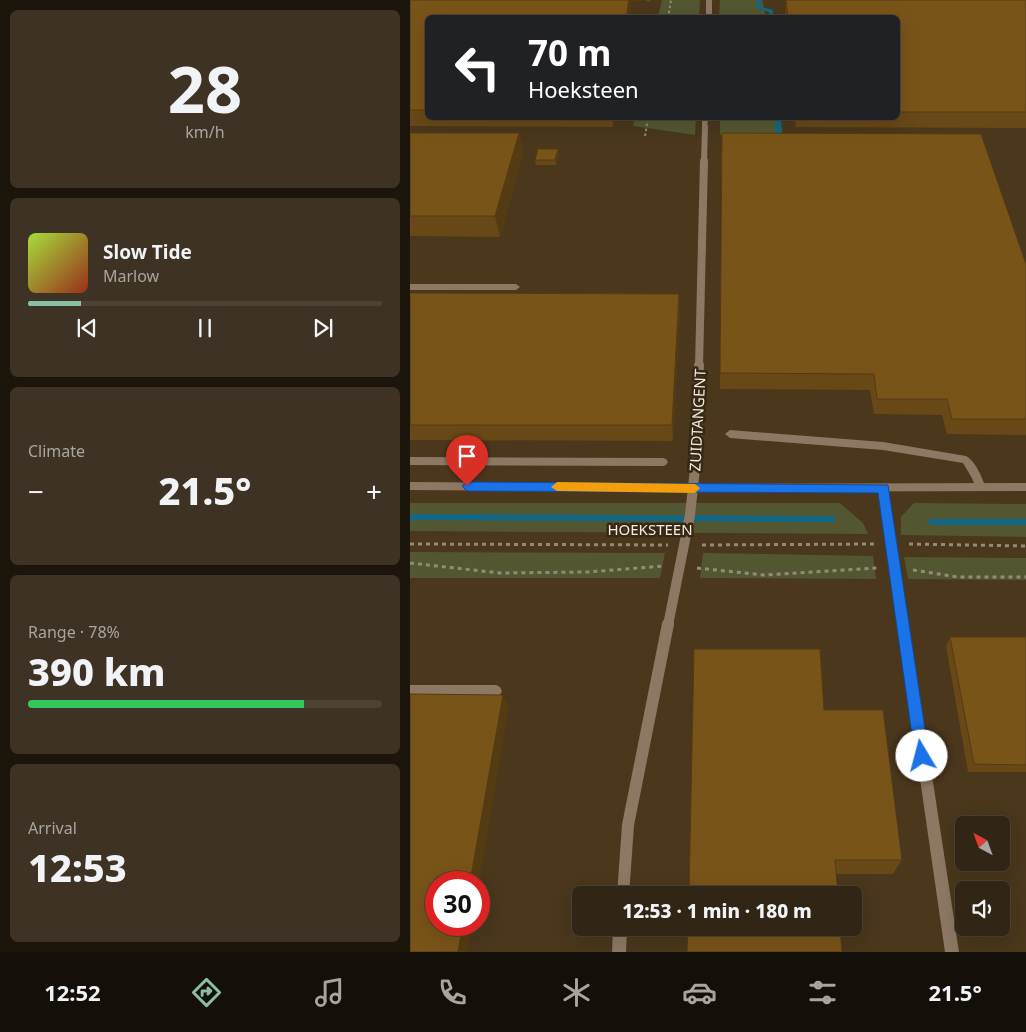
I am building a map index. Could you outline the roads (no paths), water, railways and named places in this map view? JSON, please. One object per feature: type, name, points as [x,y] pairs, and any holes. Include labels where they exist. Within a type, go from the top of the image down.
[{"type":"street","points":[[708,15],[709,0]]},
{"type":"street","name":"ZUIDTANGENT","points":[[624,886],[628,825],[690,515],[698,450],[705,122]]},
{"type":"street","points":[[410,287],[516,287]]},
{"type":"street","points":[[730,434],[884,446],[966,460],[977,477],[981,488]]},
{"type":"street","points":[[410,461],[663,462]]},
{"type":"street","points":[[410,486],[1026,487]]},
{"type":"street","points":[[884,488],[890,544],[952,952]]},
{"type":"street","points":[[410,691],[496,691]]},
{"type":"street","points":[[619,952],[620,936]]},
{"type":"waterway","points":[[758,0],[760,8],[771,11],[771,15]]},
{"type":"waterway","points":[[778,120],[779,140]]},
{"type":"waterway","points":[[410,517],[832,519]]},
{"type":"waterway","points":[[932,522],[1026,522]]}]
